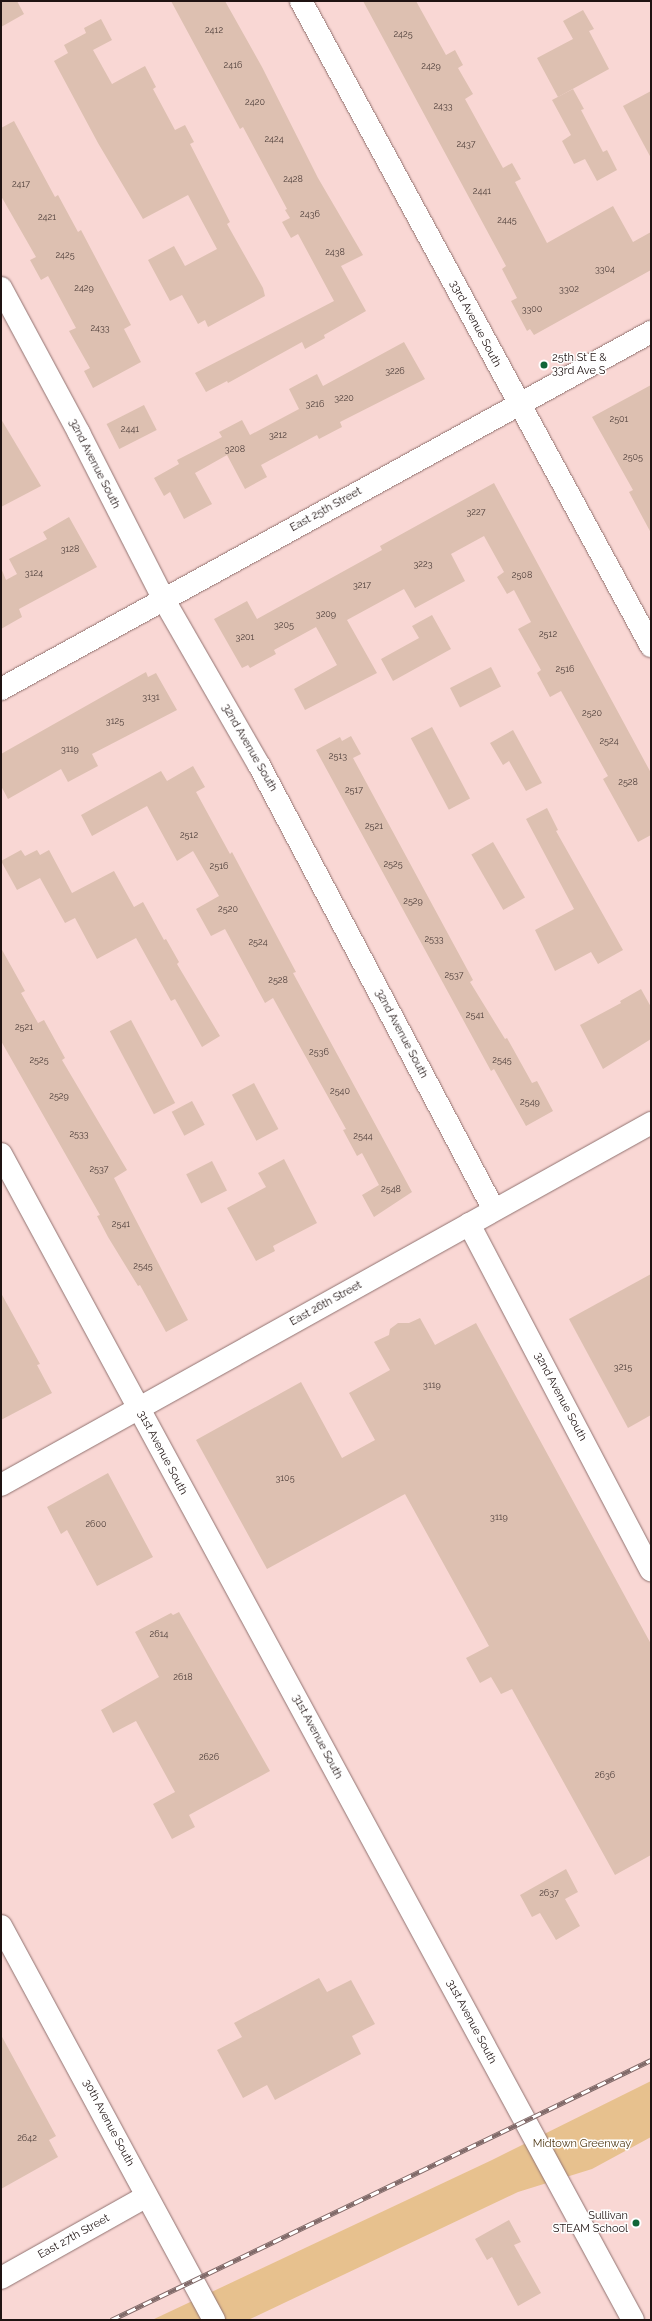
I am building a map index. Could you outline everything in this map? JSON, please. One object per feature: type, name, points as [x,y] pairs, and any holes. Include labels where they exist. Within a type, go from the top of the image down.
[{"type":"street","name":"33rd Avenue South","points":[[301,1],[518,404],[651,646]]},
{"type":"street","name":"32nd Avenue South","points":[[1,288],[79,433],[164,600],[259,765],[494,1210]]},
{"type":"street","name":"East 25th Street","points":[[1,689],[651,332]]},
{"type":"street","name":"East 26th Street","points":[[1,1485],[651,1123]]},
{"type":"street","name":"31st Avenue South","points":[[1,1154],[633,2320]]},
{"type":"street","name":"32nd Avenue South","points":[[469,1224],[651,1570]]},
{"type":"street","name":"30th Avenue South","points":[[1,1926],[214,2320]]},
{"type":"street","name":"East 27th Street","points":[[1,2278],[147,2196]]},
{"type":"green space","name":"Midtown Greenway","points":[[651,2081],[651,2137],[592,2169],[518,2192],[248,2320],[152,2320],[492,2160]]},
{"type":"building","points":[[1,1],[17,1],[24,14],[1,27]]},
{"type":"building","points":[[171,1],[225,1],[262,67],[318,178],[363,255],[341,266],[366,311],[324,335],[325,338],[305,349],[302,342],[228,383],[227,381],[206,392],[195,373],[334,301],[298,234],[291,238],[282,222],[290,218],[285,210],[287,209],[243,127],[240,129]]},
{"type":"building","points":[[363,1],[416,1],[446,55],[455,50],[463,65],[458,68],[473,94],[465,99],[503,168],[512,163],[521,179],[515,182],[547,243],[613,206],[633,242],[651,232],[651,270],[534,335],[530,329],[527,331],[511,301],[517,298],[502,269],[506,266]]},
{"type":"building","points":[[583,10],[594,29],[589,31],[609,69],[558,97],[537,58],[573,39],[563,21]]},
{"type":"building","points":[[101,19],[112,40],[93,50],[112,84],[145,66],[156,87],[153,89],[175,130],[185,125],[194,142],[190,144],[230,222],[227,224],[263,288],[265,296],[208,327],[205,320],[198,324],[182,295],[170,301],[148,260],[174,246],[185,266],[217,249],[188,195],[143,219],[98,143],[54,61],[68,53],[64,45],[86,33],[84,28]]},
{"type":"building","points":[[573,89],[584,109],[581,110],[603,152],[607,150],[617,170],[597,181],[585,159],[574,164],[562,141],[571,135],[552,100]]},
{"type":"building","points":[[651,91],[651,158],[623,106]]},
{"type":"building","points":[[14,121],[55,197],[58,195],[78,232],[81,230],[131,325],[124,329],[141,362],[93,388],[84,371],[90,368],[69,331],[76,328],[48,276],[41,280],[30,260],[36,257],[1,196],[1,128]]},
{"type":"building","points":[[404,342],[425,379],[340,422],[342,427],[319,439],[317,435],[261,465],[267,477],[245,489],[227,455],[195,473],[212,504],[184,519],[170,492],[164,496],[154,478],[179,464],[177,460],[222,437],[219,432],[242,420],[250,435],[299,409],[289,389],[317,374],[323,386]]},
{"type":"building","points":[[651,385],[651,533],[629,492],[633,490],[592,417]]},
{"type":"building","points":[[144,405],[157,430],[119,449],[107,424]]},
{"type":"building","points":[[1,419],[41,486],[1,507]]},
{"type":"building","points":[[494,483],[651,773],[651,835],[638,842],[603,779],[608,776],[561,691],[550,697],[537,673],[541,670],[518,629],[531,622],[514,590],[507,594],[497,577],[504,572],[484,536],[451,554],[465,581],[415,608],[404,589],[347,620],[377,673],[305,710],[294,689],[337,665],[316,627],[274,650],[276,654],[250,668],[248,665],[242,668],[214,619],[247,601],[257,619],[382,550],[380,546]]},
{"type":"building","points":[[69,517],[97,567],[19,609],[22,617],[1,629],[1,568],[6,580],[17,574],[9,559],[47,539],[43,532]]},
{"type":"building","points":[[432,615],[451,649],[393,681],[381,659],[419,638],[412,626]]},
{"type":"building","points":[[491,667],[501,687],[460,707],[450,688]]},
{"type":"building","points":[[146,672],[148,677],[156,673],[177,710],[92,754],[98,766],[68,782],[61,769],[8,799],[1,786],[1,754]]},
{"type":"building","points":[[432,727],[470,799],[449,810],[411,738]]},
{"type":"building","points":[[513,730],[542,783],[526,791],[509,761],[503,765],[490,743]]},
{"type":"building","points":[[351,736],[361,754],[353,758],[473,980],[470,982],[505,1039],[507,1038],[532,1083],[537,1081],[553,1111],[526,1126],[494,1069],[491,1071],[316,750],[340,737],[342,741]]},
{"type":"building","points":[[193,766],[205,787],[196,792],[230,854],[232,852],[296,972],[293,973],[412,1192],[374,1217],[362,1195],[379,1185],[362,1153],[357,1156],[343,1130],[346,1129],[273,998],[265,1003],[225,929],[211,936],[196,909],[219,896],[193,851],[177,861],[147,806],[92,836],[81,815],[161,771],[167,781]]},
{"type":"building","points":[[547,808],[558,830],[556,831],[623,950],[598,964],[591,952],[555,971],[535,930],[574,909],[526,819]]},
{"type":"building","points":[[493,842],[525,897],[503,910],[471,854]]},
{"type":"building","points":[[21,850],[25,856],[37,850],[40,855],[49,850],[72,893],[114,871],[134,907],[143,902],[164,940],[166,939],[179,962],[177,964],[220,1036],[202,1047],[175,999],[171,1001],[136,938],[97,959],[75,918],[65,923],[40,878],[17,890],[1,861]]},
{"type":"building","points":[[1,948],[25,991],[21,993],[38,1023],[44,1020],[65,1058],[62,1060],[127,1170],[114,1178],[188,1320],[166,1332],[140,1285],[138,1286],[108,1237],[97,1216],[100,1215],[1,1041]]},
{"type":"building","points":[[641,989],[651,1007],[651,1039],[603,1069],[580,1025],[621,1003],[620,1001]]},
{"type":"building","points":[[131,1020],[175,1103],[154,1114],[110,1031]]},
{"type":"building","points":[[254,1083],[278,1129],[256,1141],[232,1095]]},
{"type":"building","points":[[192,1101],[205,1125],[184,1136],[172,1112]]},
{"type":"building","points":[[284,1159],[317,1223],[273,1246],[275,1251],[256,1261],[227,1208],[266,1187],[258,1173]]},
{"type":"building","points":[[212,1161],[227,1190],[201,1204],[186,1174]]},
{"type":"building","points":[[651,1274],[651,1415],[628,1428],[569,1319]]},
{"type":"building","points":[[1,1293],[40,1364],[37,1365],[52,1393],[1,1420]]},
{"type":"building","points":[[420,1318],[435,1345],[476,1323],[651,1644],[651,1855],[615,1875],[512,1689],[501,1694],[491,1677],[480,1683],[466,1658],[489,1646],[405,1494],[267,1569],[196,1440],[301,1382],[342,1458],[375,1440],[349,1393],[390,1370],[374,1342],[389,1335],[390,1329],[398,1323],[409,1323]]},
{"type":"building","points":[[108,1473],[153,1557],[97,1586],[67,1530],[61,1534],[47,1507]]},
{"type":"building","points":[[179,1612],[270,1771],[189,1815],[195,1827],[172,1839],[153,1804],[175,1792],[136,1721],[113,1733],[101,1710],[159,1677],[135,1632],[171,1613],[173,1615]]},
{"type":"building","points":[[566,1869],[578,1892],[565,1899],[580,1926],[556,1940],[540,1913],[532,1917],[520,1895]]},
{"type":"building","points":[[319,1978],[327,1992],[351,1980],[375,2024],[352,2036],[361,2054],[275,2100],[267,2085],[243,2098],[217,2050],[242,2037],[234,2023]]},
{"type":"building","points":[[1,2035],[56,2136],[49,2140],[58,2157],[1,2189]]},
{"type":"building","points":[[509,2220],[521,2242],[514,2245],[541,2293],[518,2306],[492,2257],[487,2260],[475,2239]]},
{"type":"railway","points":[[111,2320],[651,2060]]},
{"type":"place","name":"25th St E & 33rd Ave S","points":[[544,365]]},
{"type":"place","name":"Sullivan STEAM School","points":[[636,2223]]}]
